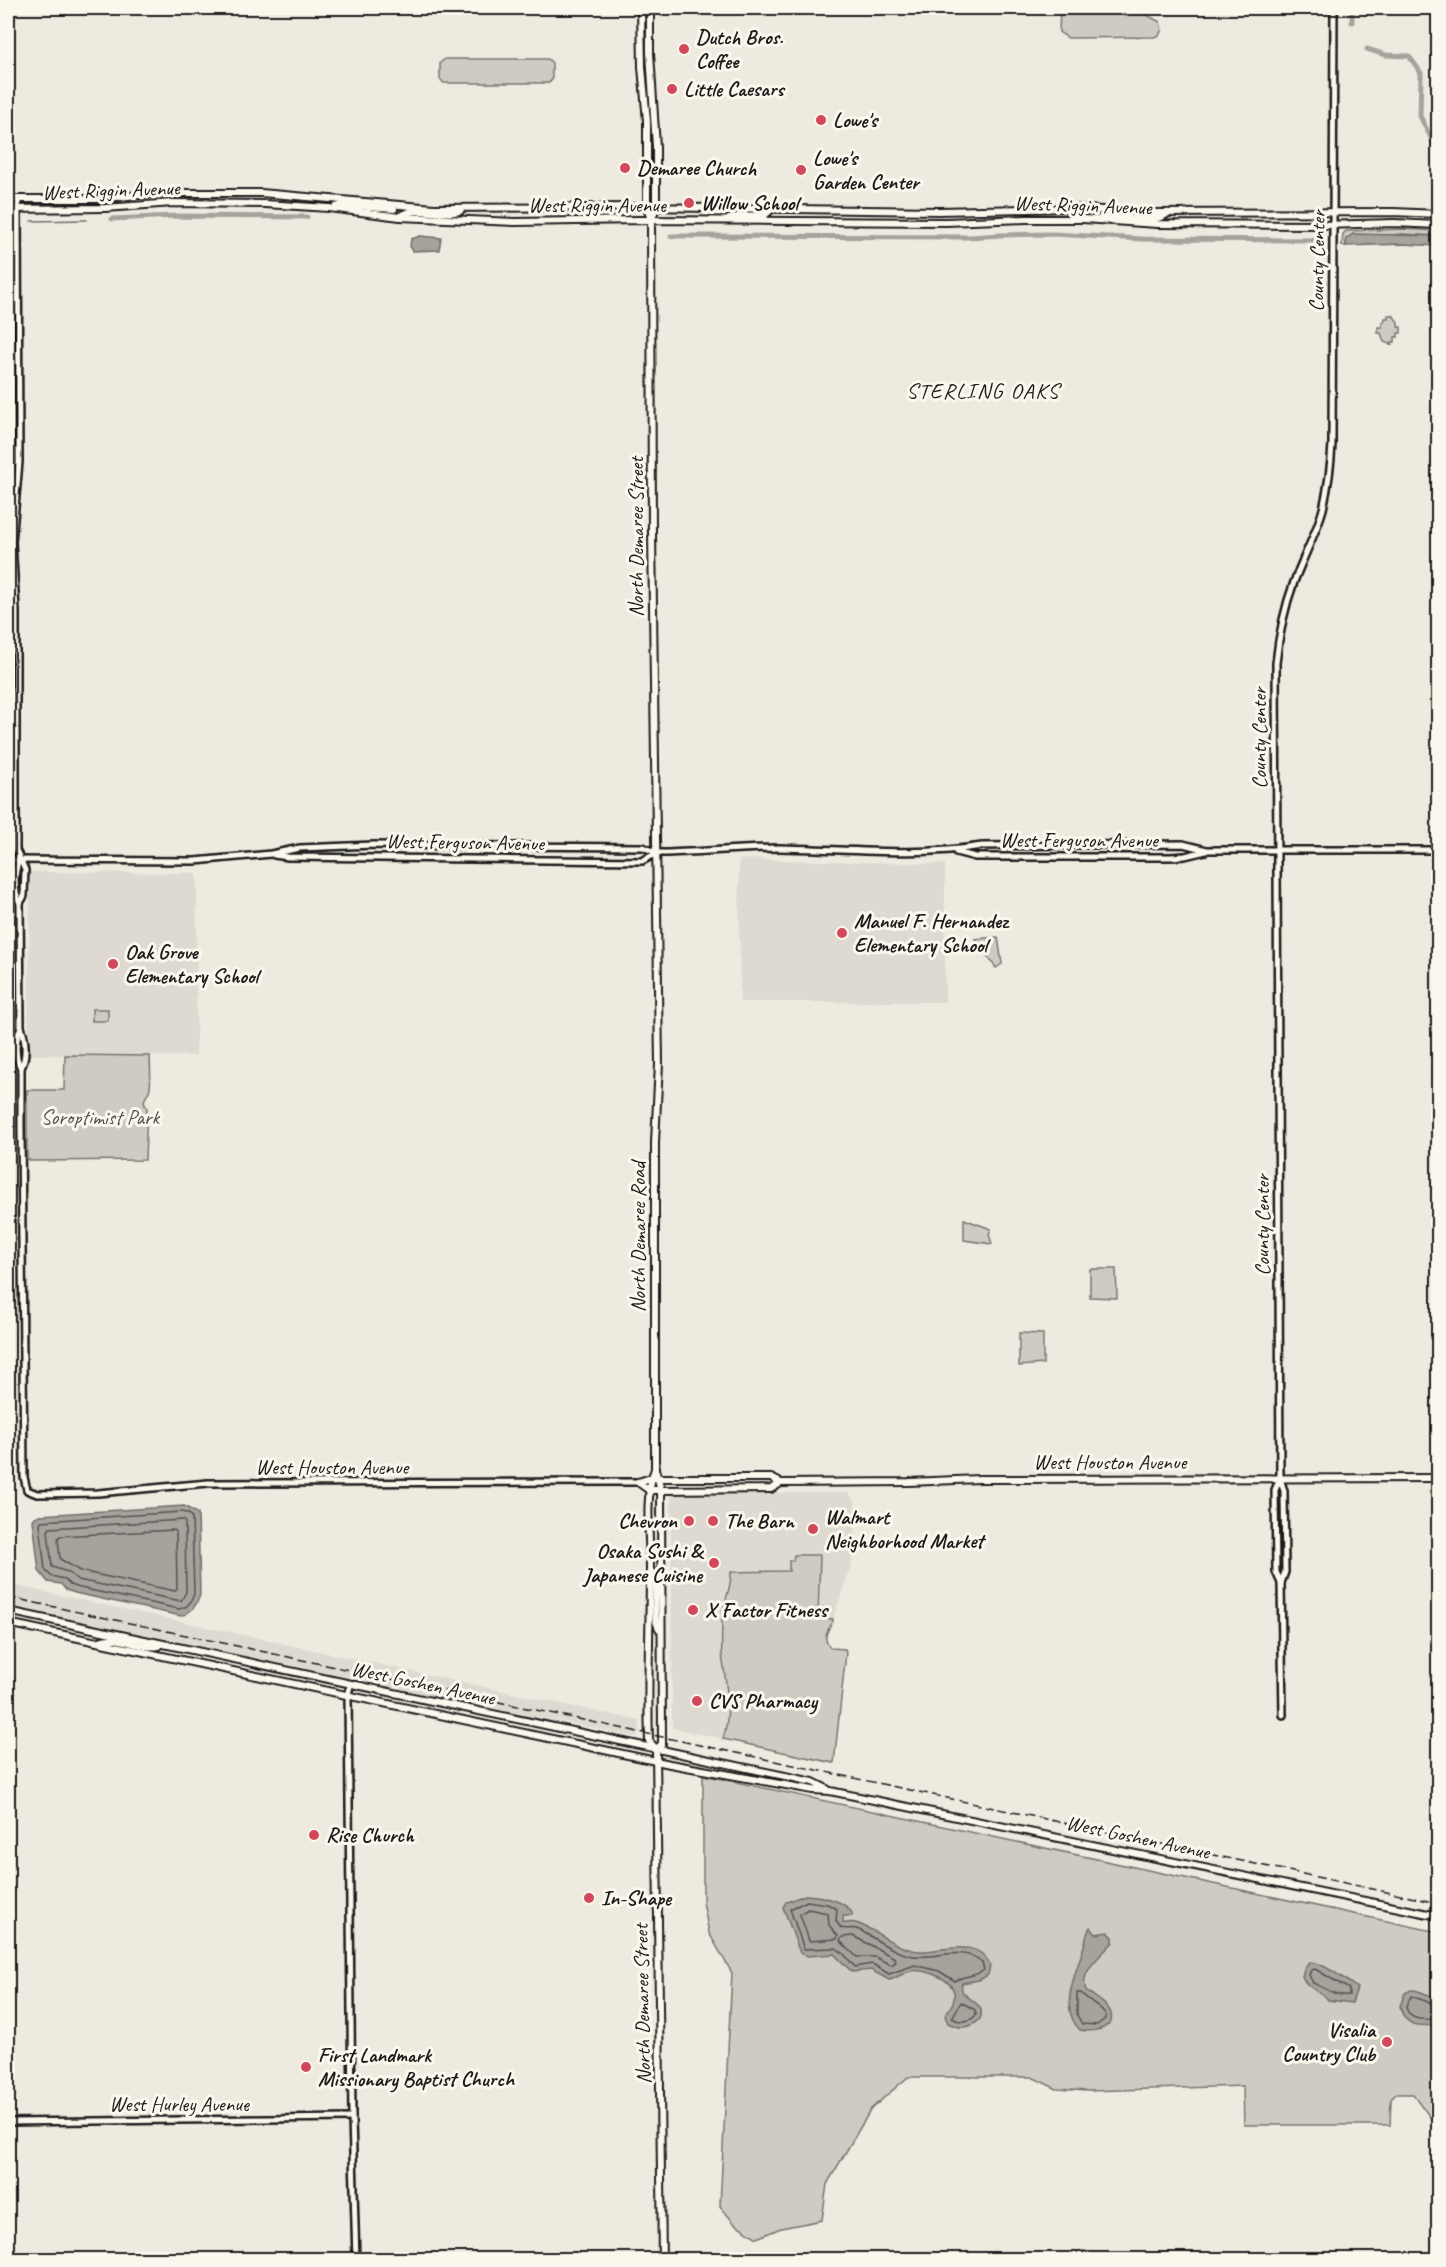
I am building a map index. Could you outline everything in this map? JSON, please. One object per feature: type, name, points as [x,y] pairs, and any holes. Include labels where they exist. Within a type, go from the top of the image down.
[{"type":"main road","name":"North Demaree Street","points":[[641,8],[647,207],[651,220],[652,532],[657,853]]},
{"type":"main road","name":"North Demaree Street","points":[[650,8],[651,69],[655,112],[656,208],[651,220]]},
{"type":"main road","points":[[642,27],[645,34],[646,64],[651,69]]},
{"type":"main road","points":[[642,67],[647,74],[650,103],[655,112]]},
{"type":"main road","name":"West Riggin Avenue","points":[[8,199],[95,199],[161,193],[261,193],[401,206],[467,209],[647,207],[908,211],[1070,208],[1168,213],[1438,214]]},
{"type":"main road","name":"West Riggin Avenue","points":[[8,209],[110,208],[173,203],[265,204],[329,208],[400,217],[515,222],[651,220],[946,222],[1020,219],[1157,224],[1400,223],[1438,225]]},
{"type":"main road","points":[[329,208],[344,205],[396,209],[401,206]]},
{"type":"main road","points":[[725,221],[740,216],[765,215],[773,208]]},
{"type":"main road","points":[[400,217],[407,212],[453,213],[467,209]]},
{"type":"main road","points":[[1095,220],[1108,216],[1156,218],[1168,213]]},
{"type":"main road","name":"North Demaree Road","points":[[649,1620],[649,1490],[655,1469],[655,1142],[659,1064],[657,853]]},
{"type":"main road","name":"North Demaree Street","points":[[655,1469],[661,1490],[662,1744],[656,1749]]},
{"type":"main road","name":"West Houston Avenue","points":[[638,1482],[651,1478],[771,1478],[781,1483],[979,1479],[1438,1478]]},
{"type":"main road","points":[[638,1482],[649,1490]]},
{"type":"main road","name":"West Houston Avenue","points":[[649,1490],[771,1489],[781,1483]]},
{"type":"main road","points":[[650,1571],[656,1582],[656,1624],[661,1631]]},
{"type":"main road","name":"West Goshen Avenue","points":[[8,1611],[813,1782],[830,1791]]},
{"type":"main road","name":"North Demaree Street","points":[[649,1620],[650,1741],[656,1749],[657,1761],[662,2259]]},
{"type":"main road","name":"West Goshen Avenue","points":[[8,1623],[657,1761],[813,1790],[830,1791],[1438,1916]]},
{"type":"main road","points":[[97,1642],[114,1639],[144,1646],[163,1645]]},
{"type":"street","name":"County Center","points":[[1283,1715],[1281,1583],[1285,1572],[1284,1491],[1280,1478],[1276,850],[1278,640],[1280,625],[1294,580],[1309,548],[1330,477],[1334,224],[1334,8]]},
{"type":"street","points":[[18,199],[19,462],[12,542],[16,610],[16,850],[25,870],[24,896],[21,903]]},
{"type":"street","name":"West Ferguson Avenue","points":[[271,854],[288,857],[642,861],[657,853],[752,848],[951,851],[982,846],[1183,844],[1207,850],[1438,850]]},
{"type":"street","name":"West Ferguson Avenue","points":[[8,860],[184,861],[271,854],[300,848],[373,845],[643,847],[657,853]]},
{"type":"street","name":"West Ferguson Avenue","points":[[951,851],[975,856],[1116,857],[1185,856],[1207,850]]},
{"type":"street","points":[[19,860],[15,870],[17,897],[21,903]]},
{"type":"street","name":"West Houston Avenue","points":[[21,903],[21,1027],[25,1036],[25,1060],[21,1068],[24,1477],[27,1490],[37,1494],[98,1493],[208,1483],[638,1482]]},
{"type":"street","points":[[350,1685],[348,1696],[352,2118],[356,2259]]},
{"type":"street","name":"West Hurley Avenue","points":[[8,2122],[352,2118]]},
{"type":"shaded area","name":"Manuel F. Hernandez Elementary School","points":[[739,860],[945,864],[945,1002],[740,1002]]},
{"type":"shaded area","name":"Oak Grove Elementary School","points":[[30,872],[197,873],[196,1056],[28,1055]]},
{"type":"shaded area","points":[[671,1493],[848,1493],[855,1500],[851,1566],[833,1619],[818,1618],[821,1587],[794,1561],[790,1561],[790,1571],[732,1572],[724,1600],[722,1618],[722,1653],[728,1724],[723,1739],[672,1728]]},
{"type":"shaded area","points":[[8,1584],[640,1721],[640,1728],[636,1737],[556,1720],[554,1723],[505,1714],[8,1606]]},
{"type":"green space","points":[[1060,8],[1134,8],[1160,22],[1162,30],[1154,37],[1068,38],[1059,32]]},
{"type":"green space","points":[[445,59],[548,59],[552,63],[552,80],[548,83],[444,83],[440,79],[440,63]]},
{"type":"green space","points":[[1402,229],[1438,231],[1438,236],[1402,234],[1346,239],[1346,246],[1342,246],[1343,234],[1346,231]]},
{"type":"green space","points":[[1388,315],[1393,315],[1398,322],[1398,327],[1401,327],[1401,333],[1395,337],[1392,345],[1384,342],[1381,333],[1378,333],[1378,327],[1382,327],[1382,322],[1388,318]]},
{"type":"green space","points":[[998,937],[1002,964],[996,968],[975,939]]},
{"type":"green space","points":[[92,1009],[108,1009],[108,1021],[92,1021]]},
{"type":"green space","name":"Soroptimist Park","points":[[65,1055],[150,1056],[150,1084],[144,1101],[147,1108],[145,1160],[31,1161],[27,1159],[27,1090],[64,1090]]},
{"type":"green space","points":[[964,1219],[991,1229],[989,1234],[992,1244],[964,1240]]},
{"type":"green space","points":[[1090,1269],[1116,1269],[1117,1298],[1090,1297]]},
{"type":"green space","points":[[1019,1333],[1043,1334],[1043,1364],[1019,1366]]},
{"type":"green space","points":[[794,1555],[820,1555],[818,1618],[833,1619],[826,1634],[826,1641],[831,1648],[845,1649],[846,1652],[834,1763],[723,1739],[728,1708],[722,1655],[722,1618],[731,1572],[789,1571],[789,1561],[793,1561]]},
{"type":"green space","name":"Visalia Country Club","points":[[703,1775],[1438,1932],[1438,2128],[1413,2094],[1396,2094],[1391,2099],[1390,2125],[1244,2125],[1243,2086],[1088,2091],[1057,2089],[1032,2077],[908,2077],[871,2109],[827,2184],[822,2220],[781,2228],[757,2238],[734,2223],[720,2206],[732,1973],[709,1933],[703,1902]]},
{"type":"water","points":[[1353,234],[1438,236],[1438,246],[1404,244],[1346,246],[1346,239]]},
{"type":"water","points":[[420,236],[441,238],[439,250],[413,251],[410,246],[411,239]]},
{"type":"water","points":[[184,1506],[198,1514],[200,1595],[188,1613],[181,1616],[75,1593],[66,1590],[61,1584],[48,1582],[39,1571],[33,1520],[35,1517]]},
{"type":"water","points":[[805,1895],[838,1901],[852,1913],[852,1916],[843,1916],[843,1923],[854,1922],[864,1926],[910,1950],[969,1948],[978,1951],[990,1966],[988,1975],[979,1980],[962,1983],[962,1989],[980,2007],[980,2019],[973,2025],[965,2027],[948,2023],[945,2016],[954,1999],[954,1992],[946,1981],[924,1971],[911,1971],[889,1980],[871,1970],[852,1972],[834,1954],[808,1956],[800,1953],[783,1907],[786,1902]]},
{"type":"water","points":[[1090,1927],[1096,1934],[1108,1932],[1113,1937],[1113,1942],[1088,1970],[1084,1983],[1086,1990],[1104,2003],[1110,2011],[1111,2022],[1100,2029],[1089,2031],[1080,2030],[1074,2021],[1069,2001],[1073,1980]]},
{"type":"water","points":[[1310,1962],[1327,1968],[1357,1988],[1352,2003],[1328,2000],[1310,1987],[1302,1976]]},
{"type":"water","points":[[1411,1990],[1438,1997],[1438,2025],[1414,2024],[1405,2018],[1400,2006],[1405,1993]]},
{"type":"waterway","points":[[1352,8],[1352,22]]},
{"type":"waterway","points":[[1367,49],[1386,55],[1409,56],[1421,73],[1420,116],[1438,152]]},
{"type":"waterway","points":[[112,219],[175,216],[307,217]]},
{"type":"waterway","points":[[31,221],[87,220]]},
{"type":"waterway","points":[[671,236],[969,237],[1053,234],[1142,239],[1314,240]]},
{"type":"railway","points":[[8,1597],[1438,1903]]},
{"type":"place","name":"Dutch Bros. Coffee","points":[[684,49]]},
{"type":"place","name":"Little Caesars","points":[[672,89]]},
{"type":"place","name":"Lowe's","points":[[821,120]]},
{"type":"place","name":"Demaree Church","points":[[625,168]]},
{"type":"place","name":"Lowe's Garden Center","points":[[801,170]]},
{"type":"place","name":"Willow School","points":[[689,203]]},
{"type":"place","name":"Manuel F. Hernandez Elementary School","points":[[842,933]]},
{"type":"place","name":"Oak Grove Elementary School","points":[[113,964]]},
{"type":"place","name":"Chevron","points":[[689,1521]]},
{"type":"place","name":"The Barn","points":[[713,1521]]},
{"type":"place","name":"Walmart Neighborhood Market","points":[[813,1529]]},
{"type":"place","name":"Osaka Sushi & Japanese Cuisine","points":[[714,1563]]},
{"type":"place","name":"X Factor Fitness","points":[[693,1610]]},
{"type":"place","name":"CVS Pharmacy","points":[[697,1701]]},
{"type":"place","name":"Rise Church","points":[[314,1835]]},
{"type":"place","name":"In-Shape","points":[[589,1898]]},
{"type":"place","name":"Visalia Country Club","points":[[1387,2042]]},
{"type":"place","name":"First Landmark Missionary Baptist Church","points":[[306,2067]]},
{"type":"district","name":"STERLING OAKS","points":[[983,390]]}]
